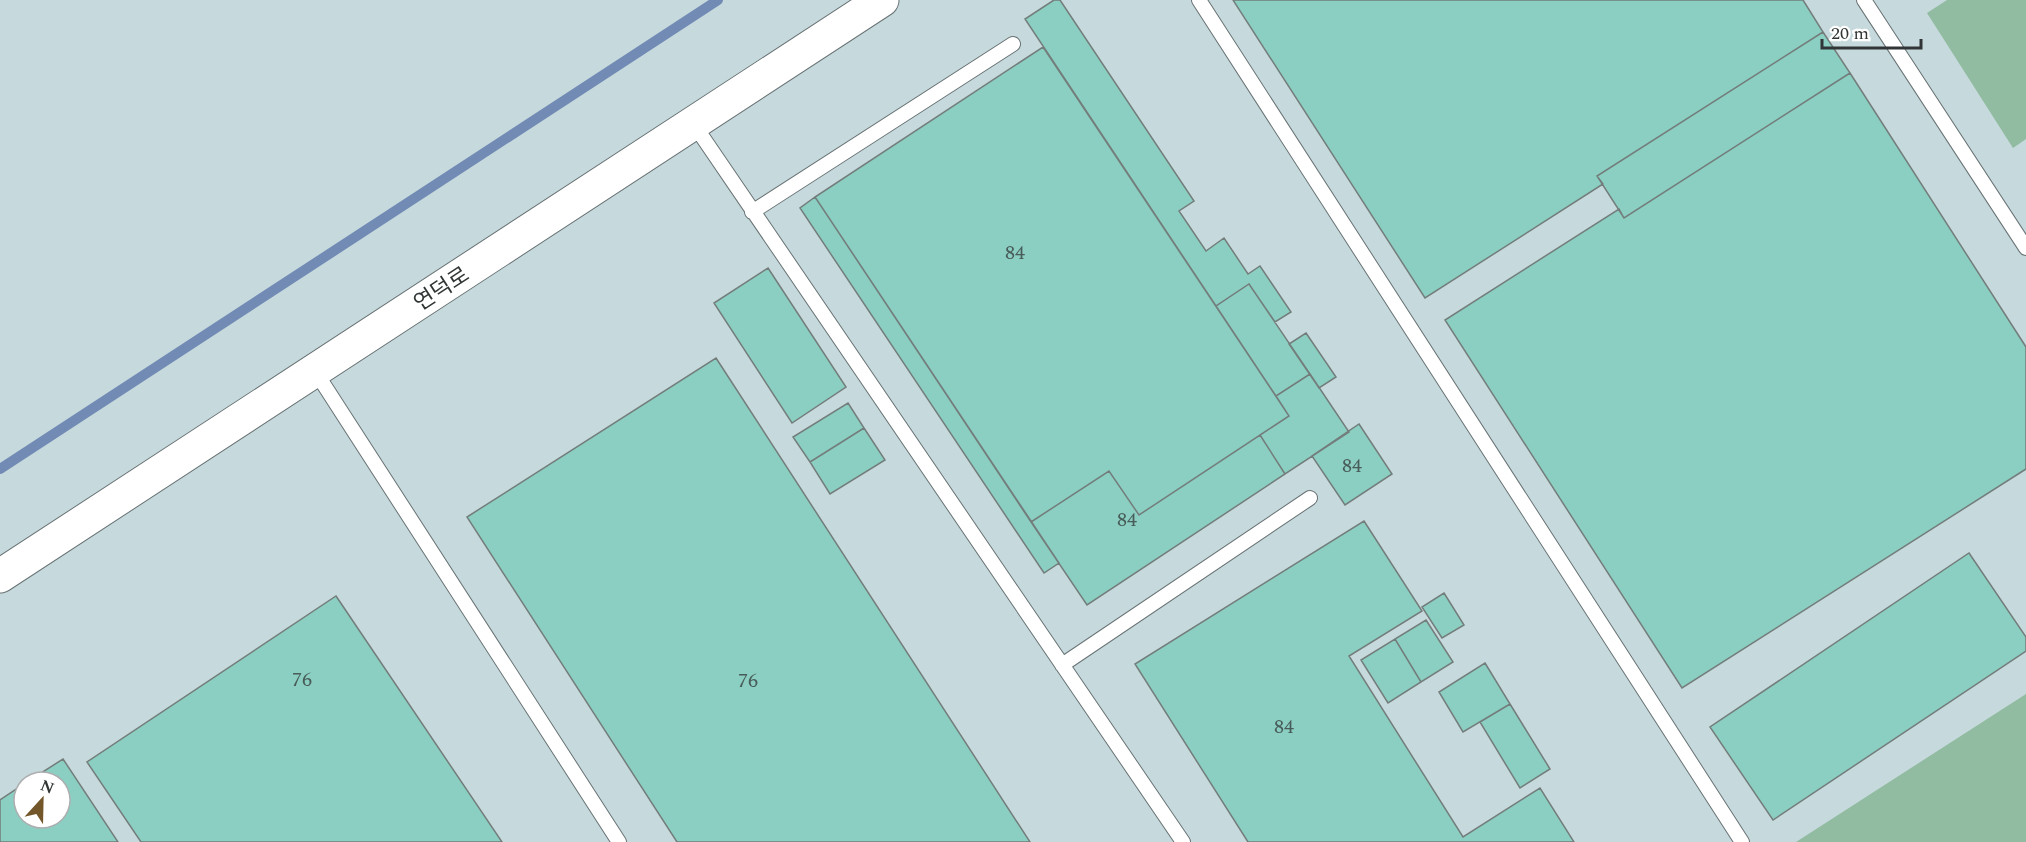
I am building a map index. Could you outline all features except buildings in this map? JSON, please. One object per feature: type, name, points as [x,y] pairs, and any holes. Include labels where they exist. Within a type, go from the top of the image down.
[{"type":"street","name":"연덕로","points":[[0,576],[882,0]]},
{"type":"lane","points":[[1199,0],[1742,842]]},
{"type":"lane","points":[[1864,0],[2026,248]]},
{"type":"lane","points":[[752,212],[1013,44]]},
{"type":"lane","points":[[693,123],[1183,842]]},
{"type":"lane","points":[[315,371],[619,842]]},
{"type":"lane","points":[[1062,665],[1310,498]]},
{"type":"shaded area","points":[[0,0],[2026,0],[2026,842],[0,842]]},
{"type":"green space","points":[[1947,0],[2026,0],[2026,139],[2013,148],[1927,13]]},
{"type":"green space","points":[[2026,694],[2026,842],[1796,842]]},
{"type":"waterway","points":[[0,469],[718,0]]}]
